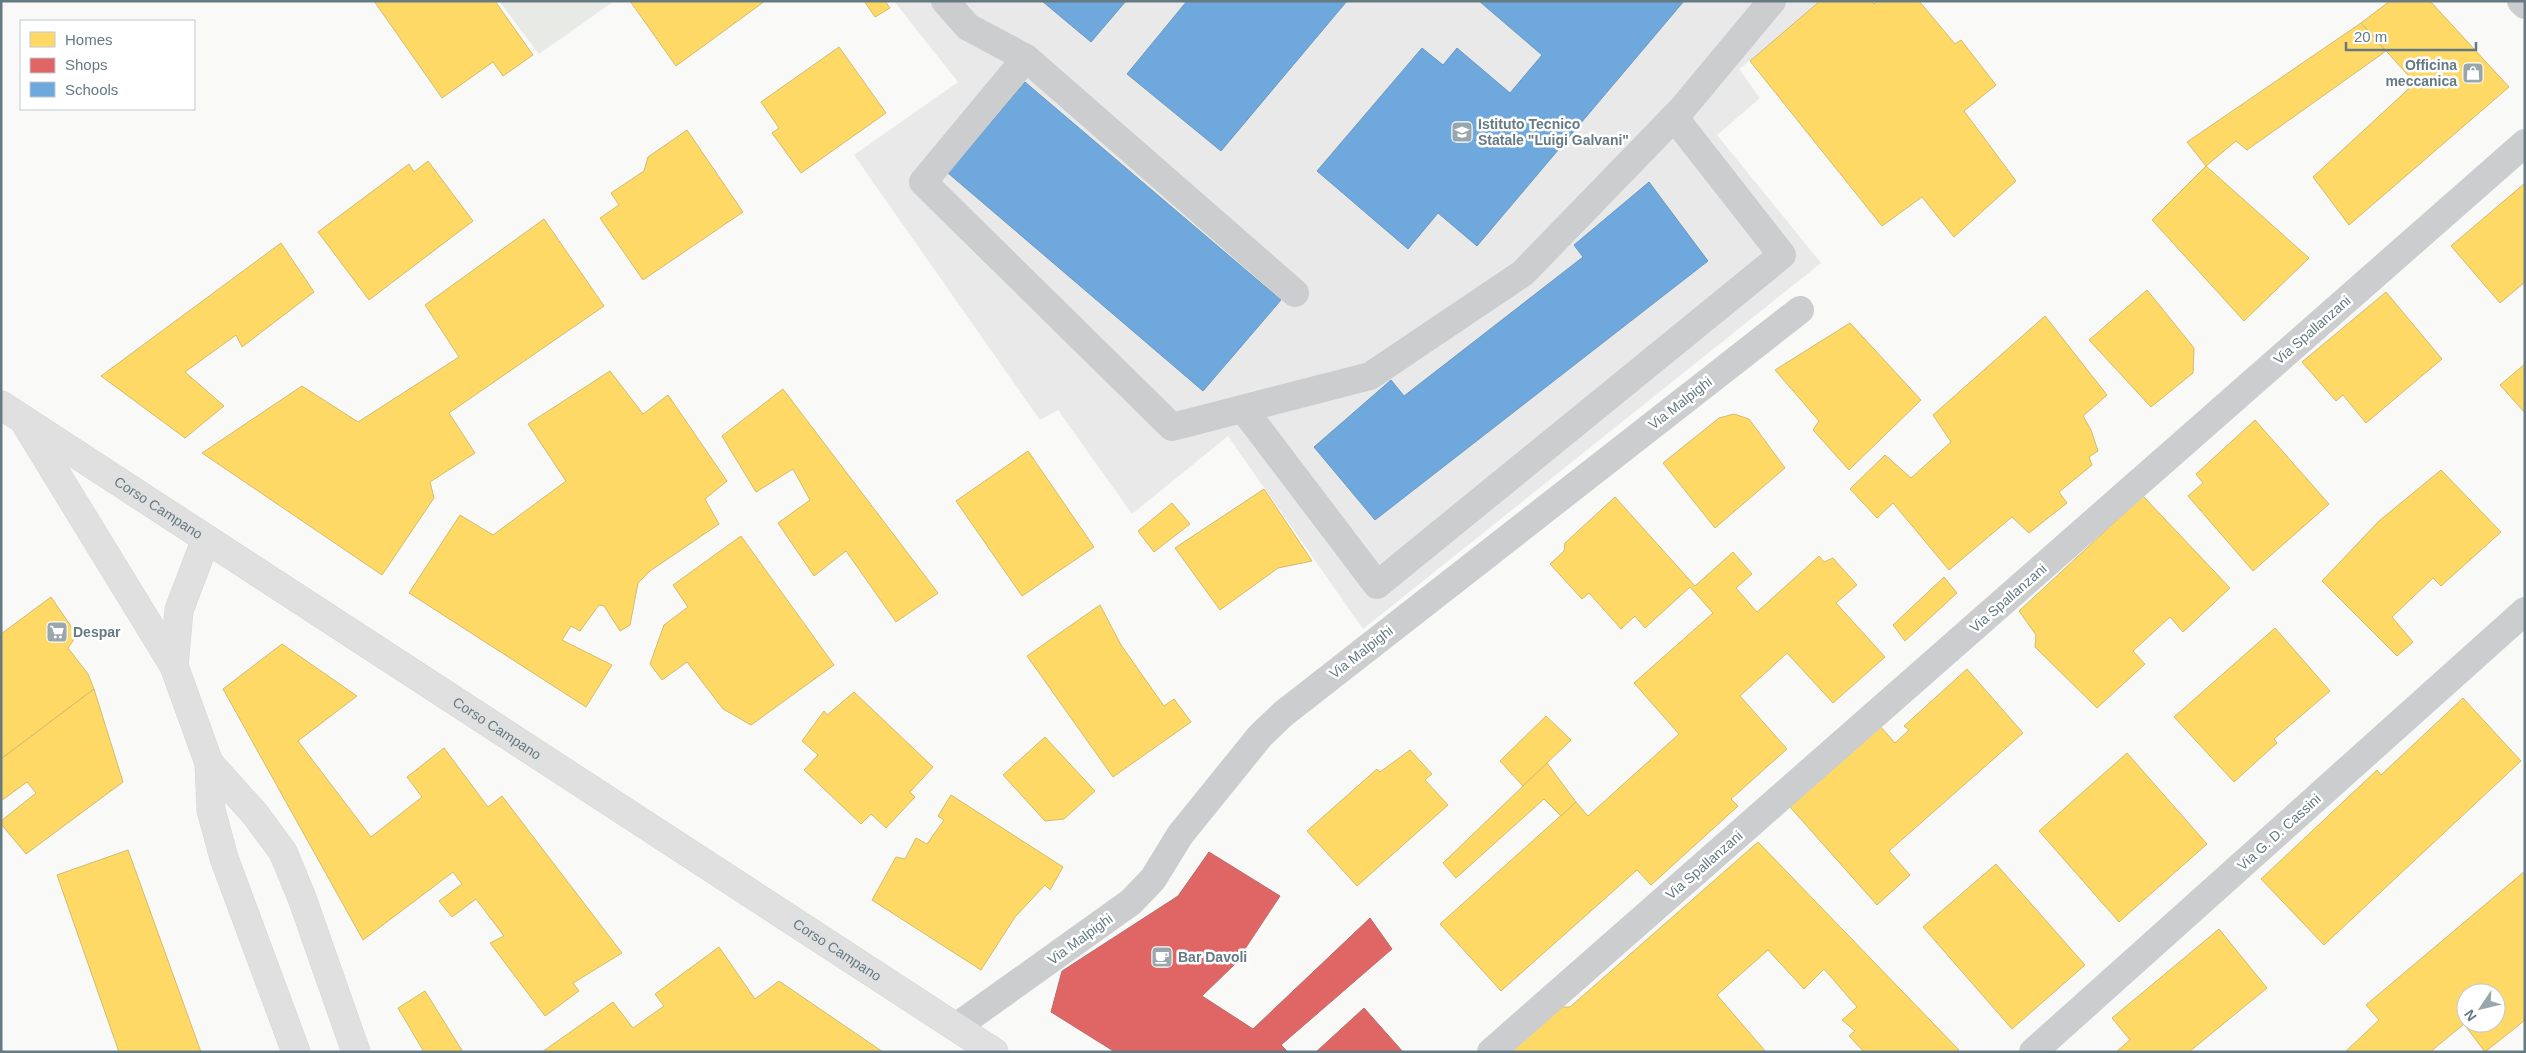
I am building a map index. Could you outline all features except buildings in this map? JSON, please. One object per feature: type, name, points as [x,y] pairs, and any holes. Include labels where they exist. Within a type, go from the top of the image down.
[{"type":"main road","points":[[1,387],[24,420],[174,666],[209,763],[211,810],[224,858],[296,1052]]},
{"type":"main road","name":"Corso Campano","points":[[1,405],[994,1052]]},
{"type":"main road","points":[[174,666],[179,610],[206,539]]},
{"type":"main road","points":[[209,763],[255,814],[283,852],[302,898],[356,1052]]},
{"type":"street","points":[[945,1],[968,27],[1026,58],[1295,293]]},
{"type":"street","points":[[1026,58],[923,182],[1172,427],[1370,376],[1523,273],[1674,117],[1772,1]]},
{"type":"street","points":[[2521,1],[2525,5]]},
{"type":"street","points":[[1244,410],[1377,585],[1782,255],[1674,117]]},
{"type":"street","name":"Via Spallanzani","points":[[1492,1052],[2525,144]]},
{"type":"street","name":"Via Malpighi","points":[[956,1027],[1131,902],[1153,879],[1180,835],[1260,736],[1283,714],[1800,310]]},
{"type":"street","name":"Via G. D. Cassini","points":[[2033,1052],[2525,612]]},
{"type":"shaded area","points":[[499,1],[614,1],[539,54]]},
{"type":"shaded area","points":[[894,1],[1826,1],[1739,69],[1760,98],[1717,135],[1821,263],[1363,629],[1228,436],[1132,514],[1058,410],[1040,420],[854,155],[958,82]]},
{"type":"place","name":"Officina meccanica","points":[[2473,73]]},
{"type":"place","name":"Istituto Tecnico Statale \"Luigi Galvani\"","points":[[1462,132]]},
{"type":"place","name":"Despar","points":[[57,632]]},
{"type":"place","name":"Bar Davoli","points":[[1162,957]]}]
